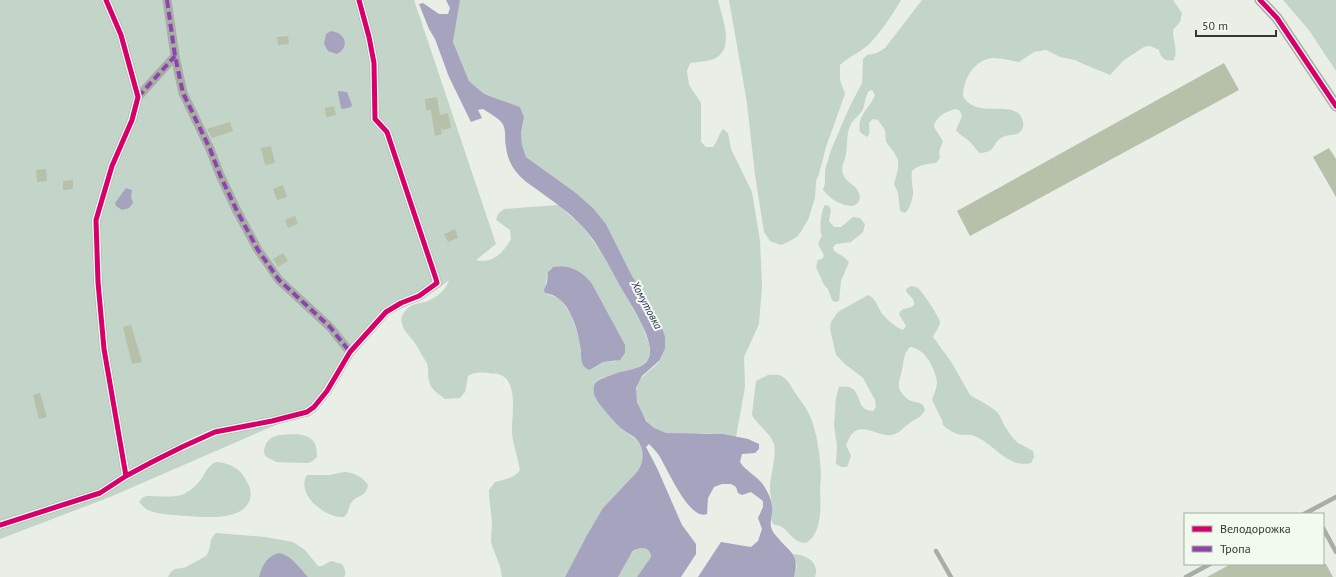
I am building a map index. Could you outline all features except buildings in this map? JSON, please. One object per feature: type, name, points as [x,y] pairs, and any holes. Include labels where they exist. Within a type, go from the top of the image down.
[{"type":"street","points":[[106,0],[121,35],[138,97]]},
{"type":"street","points":[[167,0],[175,56],[184,94],[236,211],[258,250],[279,280],[330,327],[350,352]]},
{"type":"street","points":[[0,525],[100,493],[126,476],[215,432],[272,421],[307,412],[327,391],[350,352],[388,310],[418,296],[437,283],[387,132],[375,119],[374,63],[359,0]]},
{"type":"street","points":[[1260,0],[1278,18],[1336,106]]},
{"type":"street","points":[[126,476],[104,348],[98,282],[96,220],[112,166],[132,120],[138,97],[175,56]]},
{"type":"lane","points":[[1314,512],[1336,497]]},
{"type":"lane","points":[[1324,530],[1336,552]]},
{"type":"lane","points":[[936,551],[951,577]]},
{"type":"lane","points":[[1186,577],[1208,565]]},
{"type":"green space","points":[[0,0],[414,0],[496,244],[476,260],[488,260],[497,256],[505,249],[511,239],[510,230],[496,220],[498,214],[504,209],[558,205],[583,227],[603,255],[642,325],[649,344],[650,352],[648,359],[643,364],[637,368],[601,378],[596,381],[594,394],[596,398],[607,413],[622,429],[638,442],[642,451],[642,460],[636,473],[603,508],[565,577],[502,577],[500,566],[492,546],[492,522],[489,490],[495,482],[512,477],[520,470],[512,433],[513,400],[512,391],[509,384],[505,378],[498,374],[473,373],[468,376],[465,392],[460,398],[445,399],[431,386],[427,363],[403,327],[401,318],[406,310],[410,306],[428,301],[438,295],[446,287],[449,280],[436,290],[387,316],[353,356],[319,406],[110,497],[0,539]],"holes":[[[561,266],[580,272],[585,276],[597,294],[616,361],[603,362],[591,370],[582,356],[580,342],[572,316],[560,299],[545,293],[547,276],[550,269]]]},
{"type":"green space","points":[[460,0],[718,0],[726,36],[725,45],[722,52],[716,58],[690,63],[687,71],[689,85],[701,103],[701,142],[706,147],[713,147],[723,129],[728,133],[731,149],[752,192],[760,241],[762,286],[759,324],[744,357],[745,387],[736,437],[708,433],[666,433],[654,428],[645,418],[636,396],[636,390],[642,378],[662,357],[660,322],[631,274],[606,224],[593,208],[576,193],[526,157],[522,145],[521,133],[524,117],[520,107],[494,99],[483,93],[469,81],[453,42]]},
{"type":"green space","points":[[729,0],[901,0],[877,36],[865,48],[840,65],[840,80],[845,94],[826,147],[816,181],[815,198],[808,220],[798,236],[781,245],[770,241],[764,232],[755,175],[747,103]]},
{"type":"green space","points":[[922,0],[1173,0],[1182,13],[1180,22],[1173,30],[1175,49],[1174,60],[1164,59],[1159,50],[1150,46],[1144,47],[1124,60],[1110,75],[1075,60],[1060,57],[1046,50],[1034,52],[1019,62],[999,58],[991,58],[982,61],[969,74],[963,90],[964,98],[969,103],[977,107],[1004,109],[1016,112],[1021,116],[1023,122],[1022,129],[1017,134],[1006,136],[998,140],[989,151],[980,153],[956,130],[962,116],[960,111],[956,109],[948,111],[939,117],[936,120],[934,127],[943,141],[939,152],[940,158],[936,163],[920,166],[912,171],[913,195],[910,206],[905,213],[900,211],[898,193],[894,184],[898,169],[898,160],[886,142],[885,130],[878,120],[873,119],[869,123],[869,132],[867,137],[860,132],[860,121],[862,116],[875,95],[872,90],[869,91],[863,109],[850,126],[846,156],[842,168],[845,178],[855,187],[860,198],[858,203],[853,206],[840,203],[832,199],[823,190],[825,183],[825,170],[831,150],[849,108],[862,83],[863,59],[867,55],[877,53],[885,48]]},
{"type":"green space","points":[[1283,0],[1336,0],[1336,71],[1309,30]]},
{"type":"green space","points":[[825,205],[829,206],[831,210],[829,221],[834,227],[841,227],[853,217],[860,218],[865,224],[863,232],[851,242],[836,244],[833,247],[834,251],[849,262],[841,281],[839,301],[835,302],[832,300],[816,267],[818,260],[822,259],[824,256],[819,247],[819,240],[822,236],[821,220],[822,211]]},
{"type":"green space","points":[[911,286],[919,289],[937,316],[940,324],[933,337],[952,363],[970,395],[996,411],[1013,438],[1018,443],[1033,451],[1034,457],[1031,463],[1022,464],[1007,459],[981,439],[971,435],[957,434],[943,425],[932,400],[937,382],[932,365],[925,355],[915,348],[910,347],[904,358],[899,386],[904,396],[911,401],[923,405],[925,410],[924,412],[899,432],[891,435],[861,429],[856,431],[850,436],[846,445],[851,456],[847,467],[841,467],[836,464],[837,446],[834,425],[836,398],[839,387],[853,389],[863,407],[867,410],[873,411],[876,407],[875,400],[863,378],[836,355],[830,329],[831,322],[838,312],[868,295],[875,300],[881,312],[888,320],[903,330],[906,326],[899,314],[902,310],[914,305],[913,299],[907,293],[906,289]]},
{"type":"green space","points":[[768,375],[780,375],[788,381],[805,406],[816,434],[821,474],[820,511],[818,526],[815,533],[806,543],[795,539],[785,529],[773,524],[772,520],[770,488],[775,449],[772,440],[752,414],[756,381]]},
{"type":"green space","points":[[296,434],[306,436],[314,443],[317,451],[317,457],[313,461],[308,463],[276,462],[265,456],[264,451],[266,445],[271,438],[280,435]]},
{"type":"green space","points":[[218,462],[228,464],[239,470],[245,477],[251,492],[249,502],[238,512],[230,515],[212,517],[157,513],[148,510],[139,502],[146,496],[171,496],[184,494],[197,484],[212,465]]},
{"type":"green space","points":[[344,472],[358,476],[368,485],[363,494],[353,500],[346,515],[344,517],[337,517],[321,510],[314,504],[305,490],[304,482],[307,475],[330,475]]},
{"type":"green space","points":[[216,533],[265,537],[293,542],[305,550],[318,566],[322,566],[331,561],[342,564],[345,570],[345,575],[344,577],[168,577],[174,570],[186,567],[206,556],[212,538]]},
{"type":"green space","points":[[637,548],[644,548],[650,551],[651,557],[637,577],[618,577],[630,555]]},
{"type":"green space","points":[[794,554],[803,556],[814,563],[816,567],[815,577],[794,577],[797,566]]},
{"type":"water","name":"Хомутовка","points":[[446,0],[460,0],[453,42],[469,81],[483,93],[520,107],[524,117],[521,133],[522,145],[526,157],[576,193],[593,208],[606,224],[631,274],[660,322],[665,337],[665,348],[660,360],[642,376],[636,388],[637,402],[646,421],[654,428],[666,433],[723,434],[748,439],[759,444],[759,449],[755,453],[742,454],[740,462],[745,469],[759,479],[769,495],[772,508],[771,527],[795,558],[796,569],[794,577],[698,577],[721,542],[751,547],[758,541],[762,529],[758,518],[763,507],[763,501],[751,492],[742,495],[738,493],[736,487],[731,484],[722,484],[714,487],[708,498],[707,514],[700,514],[693,510],[686,501],[658,454],[649,444],[646,447],[682,525],[696,544],[696,554],[681,577],[637,577],[651,557],[647,549],[641,548],[632,552],[618,577],[565,577],[603,508],[636,473],[642,461],[640,444],[634,437],[619,426],[595,398],[595,383],[619,372],[635,369],[643,365],[649,357],[649,345],[647,336],[639,318],[589,234],[573,217],[525,181],[513,168],[507,154],[504,126],[502,123],[483,109],[478,110],[482,118],[471,122],[449,77],[435,39],[429,29],[419,4],[423,3],[439,14],[448,14],[450,8]]},
{"type":"water","points":[[331,31],[340,34],[343,37],[345,44],[344,48],[337,54],[328,51],[324,44],[326,34]]},
{"type":"water","points":[[338,91],[347,92],[352,105],[351,107],[341,108]]},
{"type":"water","points":[[126,188],[132,190],[131,197],[133,203],[129,208],[122,210],[116,206],[115,203]]},
{"type":"water","points":[[553,267],[565,267],[580,272],[592,284],[625,345],[625,353],[620,360],[603,362],[590,370],[583,365],[581,360],[578,333],[567,307],[561,300],[554,295],[545,293],[544,290],[547,283],[548,272]]},
{"type":"water","points":[[278,553],[291,559],[308,577],[259,577],[265,562],[270,557]]},
{"type":"marked path","points":[[167,0],[175,56],[183,93],[210,149],[220,175],[237,211],[258,250],[279,280],[330,327],[350,352]]},
{"type":"marked path","points":[[138,97],[175,56]]},
{"type":"cycle path","points":[[106,0],[121,35],[138,97],[132,120],[112,166],[96,220],[98,282],[104,349],[126,476]]},
{"type":"cycle path","points":[[0,525],[100,493],[126,476],[152,462],[215,432],[272,421],[307,412],[314,407],[327,391],[350,352],[386,312],[401,303],[419,296],[437,283],[387,132],[375,119],[374,63],[359,0]]},
{"type":"cycle path","points":[[1260,0],[1277,18],[1336,106]]}]
